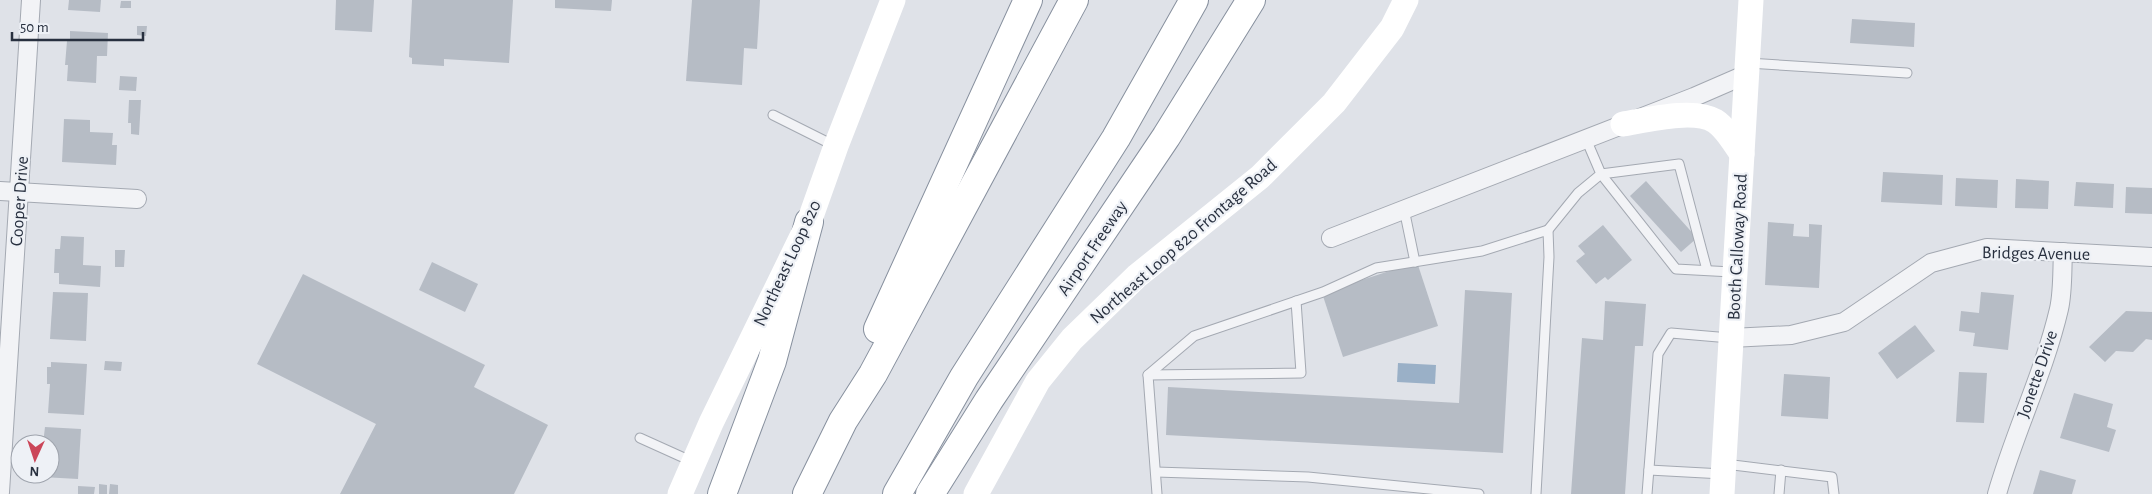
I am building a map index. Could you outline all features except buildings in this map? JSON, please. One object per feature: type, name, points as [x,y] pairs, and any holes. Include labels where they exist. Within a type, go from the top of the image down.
[{"type":"highway","points":[[807,494],[842,421],[860,368],[1028,0]]},
{"type":"highway","points":[[842,421],[873,374],[1074,0]]},
{"type":"highway","points":[[897,494],[964,377],[1116,138],[1194,0]]},
{"type":"highway","name":"Airport Freeway","points":[[930,494],[989,400],[1166,137],[1251,0]]},
{"type":"highway","points":[[722,494],[772,361],[809,222]]},
{"type":"main road","name":"Northeast Loop 820","points":[[680,494],[711,423],[809,222],[836,146],[893,0]]},
{"type":"main road","name":"Northeast Loop 820 Frontage Road","points":[[976,494],[1038,381],[1072,339],[1137,276],[1260,177],[1334,103],[1392,28],[1406,0]]},
{"type":"main road","name":"Booth Calloway Road","points":[[1723,477],[1751,0]]},
{"type":"main road","points":[[1623,124],[1664,117],[1704,117],[1715,121],[1725,130],[1742,154]]},
{"type":"street","name":"Cooper Drive","points":[[0,492],[31,0]]},
{"type":"street","points":[[1331,238],[1623,124],[1747,68]]},
{"type":"street","points":[[0,190],[137,199]]},
{"type":"street","name":"Bridges Avenue","points":[[1731,338],[1791,335],[1844,322],[1931,263],[1987,248],[2152,257]]},
{"type":"street","name":"Jonette Drive","points":[[1997,494],[2009,452],[2048,353],[2059,307],[2063,252]]},
{"type":"lane","points":[[1747,68],[1907,73]]},
{"type":"lane","points":[[773,115],[836,146]]},
{"type":"lane","points":[[1586,139],[1602,174],[1676,268],[1735,272]]},
{"type":"lane","points":[[1148,375],[1194,336],[1323,292],[1376,268],[1482,251],[1548,230],[1578,193],[1602,174],[1679,164],[1707,270]]},
{"type":"lane","points":[[1404,209],[1415,262]]},
{"type":"lane","points":[[1536,494],[1549,257],[1548,230]]},
{"type":"lane","points":[[1148,375],[1301,373],[1296,301]]},
{"type":"lane","points":[[1647,494],[1658,354],[1671,333],[1731,338]]},
{"type":"lane","points":[[1148,375],[1157,494]]},
{"type":"lane","points":[[640,438],[694,463]]},
{"type":"lane","points":[[1649,470],[1723,477],[1780,470],[1832,477],[1834,494]]},
{"type":"lane","points":[[1778,494],[1780,470]]},
{"type":"lane","points":[[1156,472],[1308,477],[1479,494]]},
{"type":"water","points":[[1398,363],[1436,365],[1435,384],[1397,382]]}]
